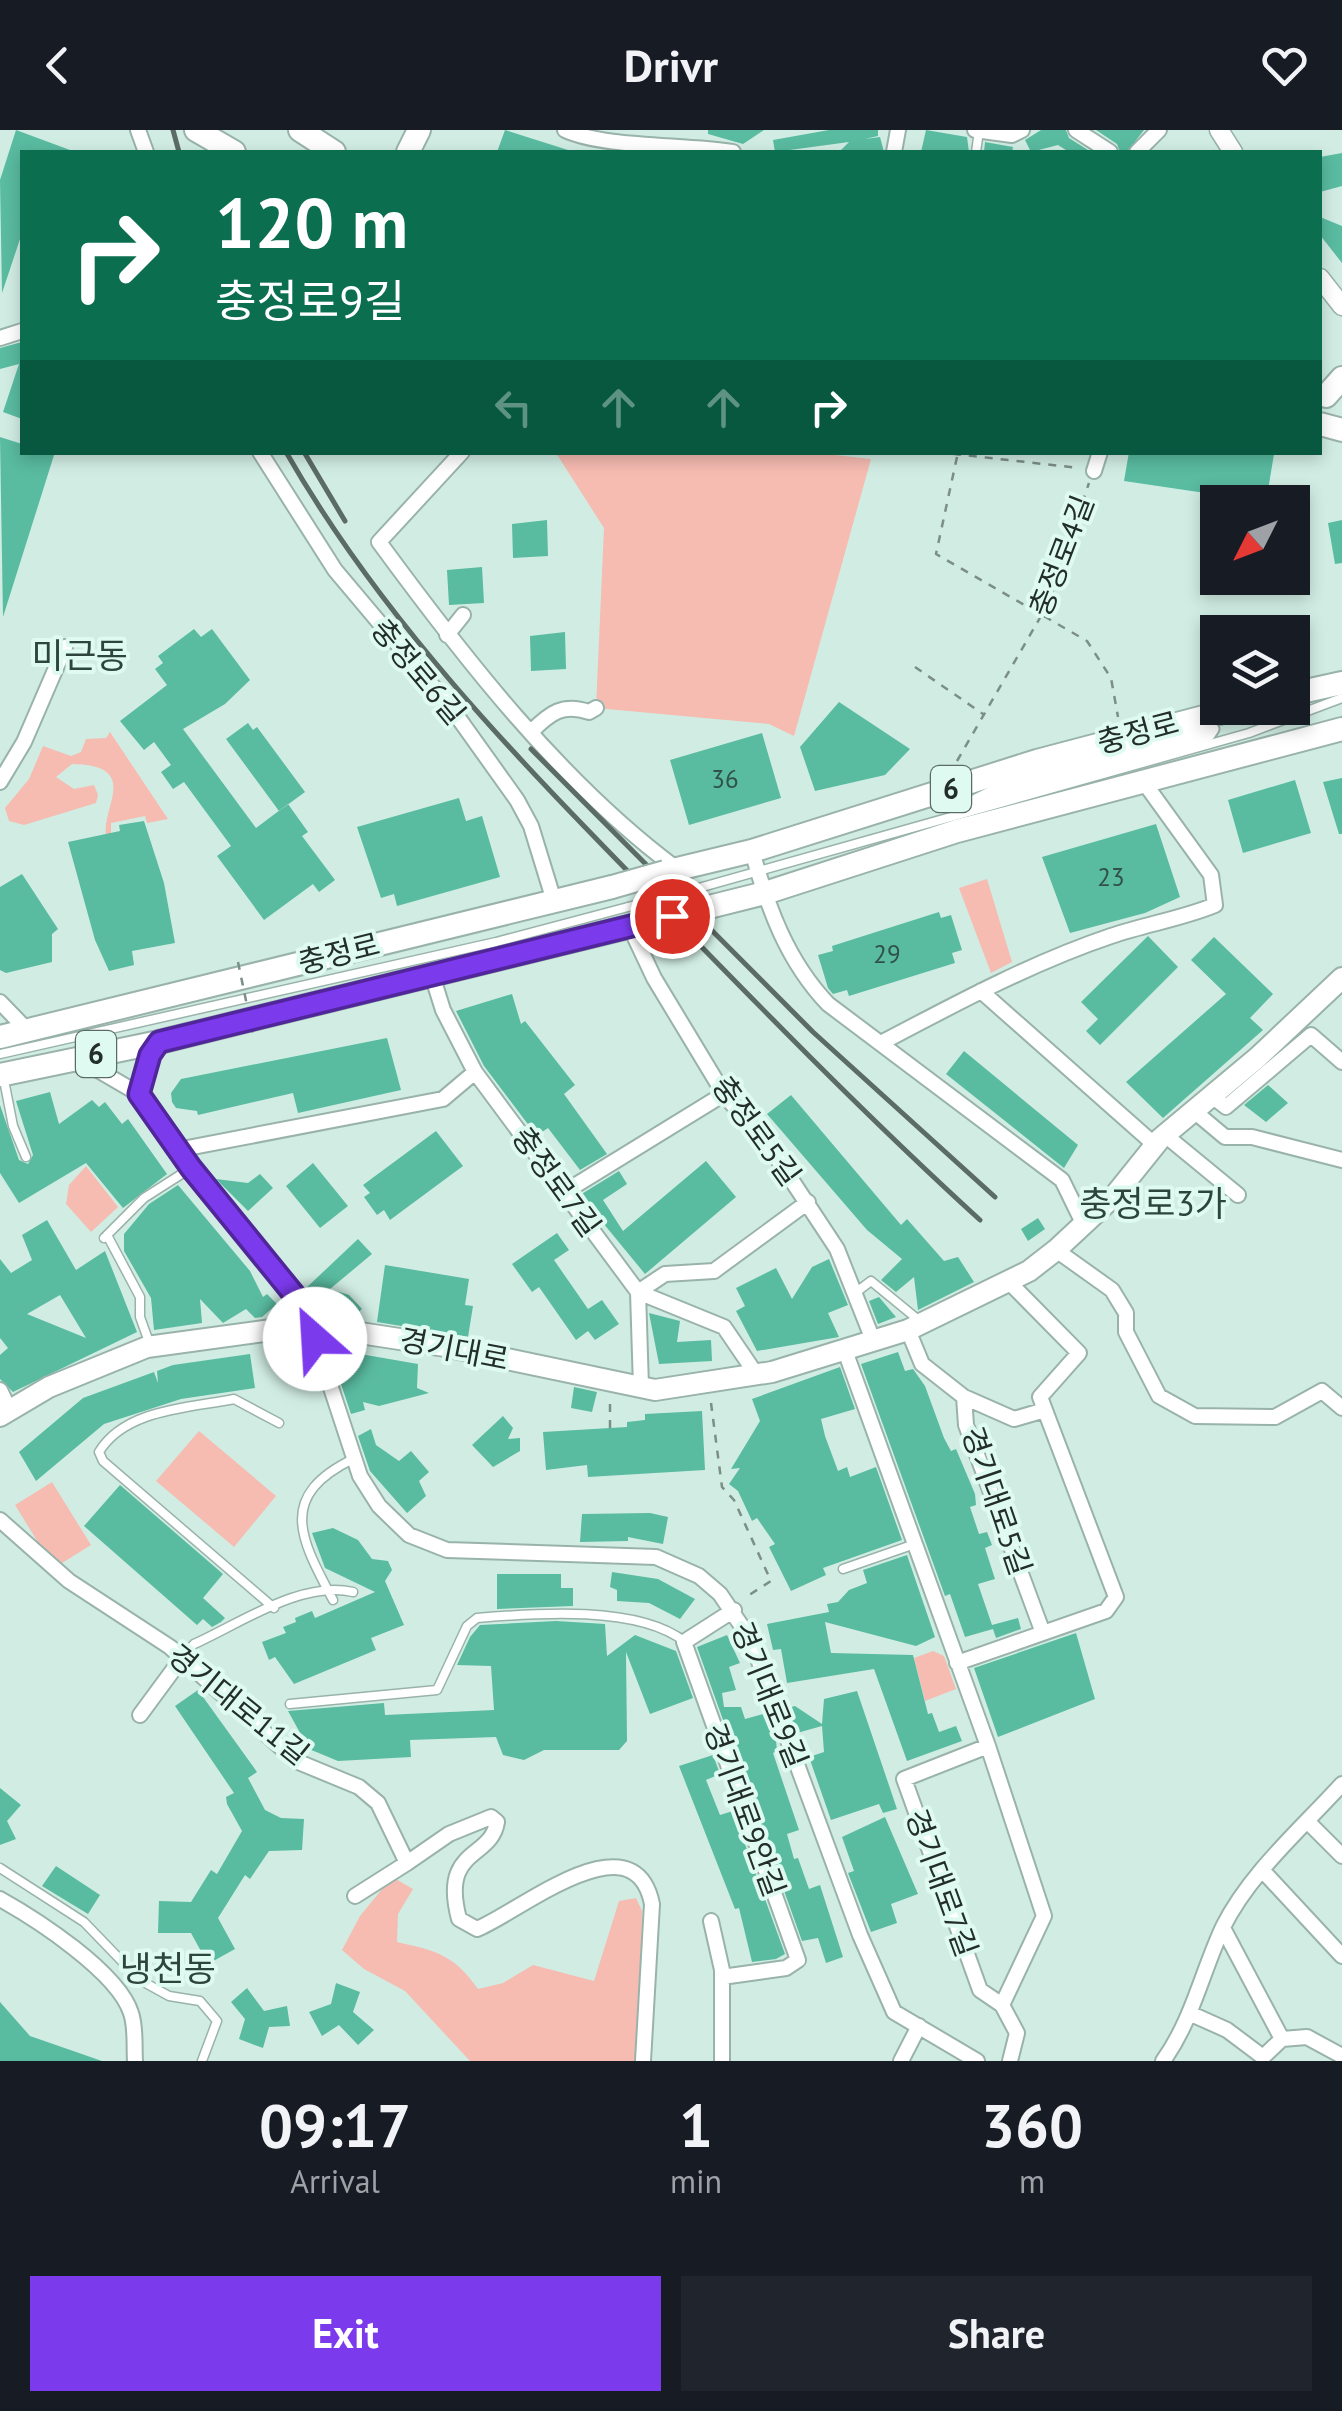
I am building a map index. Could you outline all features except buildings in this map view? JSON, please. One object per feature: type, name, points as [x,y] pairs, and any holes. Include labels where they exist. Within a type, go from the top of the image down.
[{"type":"main road","points":[[196,130],[231,150]]},
{"type":"main road","points":[[300,130],[331,150]]},
{"type":"main road","points":[[1329,397],[1342,378]]},
{"type":"main road","points":[[1310,690],[1342,683]]},
{"type":"main road","name":"충정로","points":[[1,1058],[77,1058],[159,1042],[432,975],[636,919],[692,901],[1036,761],[1200,718]]},
{"type":"main road","name":"충정로","points":[[1,1058],[27,1030],[671,871],[759,872],[957,831],[1342,729]]},
{"type":"main road","name":"경기대로","points":[[3,1405],[151,1346],[308,1324],[446,1346],[655,1390],[756,1374],[873,1340],[915,1326],[1008,1281],[1056,1250],[1115,1195],[1160,1140],[1342,978]]},
{"type":"street","points":[[565,130],[581,138],[722,150]]},
{"type":"street","points":[[977,130],[1012,135],[1022,130]]},
{"type":"street","points":[[1076,130],[1107,150]]},
{"type":"street","points":[[1139,150],[1159,130]]},
{"type":"street","points":[[1322,281],[1342,306]]},
{"type":"street","name":"충정로6길","points":[[262,455],[335,570],[452,709],[518,800],[531,826],[554,901]]},
{"type":"street","points":[[459,455],[379,542],[447,635],[532,731],[671,871]]},
{"type":"street","name":"충정로4길","points":[[1094,471],[1099,455]]},
{"type":"street","points":[[447,635],[463,615]]},
{"type":"street","points":[[0,782],[24,742],[66,647]]},
{"type":"street","points":[[532,731],[552,712],[576,708],[589,712],[596,708]]},
{"type":"street","points":[[1208,726],[1213,728],[1209,735],[971,804],[971,799],[1020,778],[1208,726]]},
{"type":"street","name":"충정로","points":[[981,991],[1112,935],[1180,920],[1215,904],[1211,875],[1143,781]]},
{"type":"street","points":[[759,872],[774,921],[804,978],[828,1004],[1062,1180],[1083,1223]]},
{"type":"street","name":"충정로5길","points":[[636,919],[654,978],[724,1094],[808,1202],[838,1250],[873,1340]]},
{"type":"street","name":"충정로7길","points":[[432,975],[443,1010],[475,1072],[638,1292]]},
{"type":"street","points":[[880,1044],[981,991],[1160,1140],[1238,1195]]},
{"type":"street","points":[[0,1002],[27,1030]]},
{"type":"street","name":"경기대로","points":[[1212,1096],[1226,1108],[1310,1035],[1342,1062]]},
{"type":"street","points":[[77,1058],[139,1094],[150,1055],[159,1042]]},
{"type":"street","points":[[178,1150],[443,1099],[475,1072]]},
{"type":"street","name":"경기대로9길","points":[[139,1094],[191,1168],[296,1297],[353,1460],[379,1506],[409,1534],[432,1547],[656,1557],[699,1576],[734,1610],[751,1640],[866,1950],[894,2012],[977,2061]]},
{"type":"street","points":[[563,1192],[724,1094]]},
{"type":"street","points":[[1194,1111],[1224,1137],[1252,1137],[1342,1160]]},
{"type":"street","points":[[638,1292],[666,1274],[714,1271],[808,1202]]},
{"type":"street","points":[[1056,1250],[1112,1290],[1126,1313],[1126,1332],[1160,1396],[1195,1416],[1275,1417],[1322,1391],[1342,1408]]},
{"type":"street","points":[[957,1663],[1106,1611],[1116,1597],[1040,1396],[1079,1353],[1008,1281]]},
{"type":"street","points":[[638,1292],[724,1327],[756,1374]]},
{"type":"street","points":[[638,1292],[641,1387]]},
{"type":"street","name":"경기대로5길","points":[[915,1326],[922,1364],[964,1397],[971,1438],[1043,1633]]},
{"type":"street","name":"경기대로7길","points":[[844,1348],[912,1545],[988,1746],[1044,1916],[1002,2005]]},
{"type":"street","points":[[964,1397],[1014,1419],[1045,1410]]},
{"type":"street","name":"경기대로11길","points":[[0,1520],[68,1581],[182,1658],[296,1760],[359,1787],[378,1803],[407,1863]]},
{"type":"street","points":[[685,1642],[734,1610]]},
{"type":"street","name":"경기대로9안길","points":[[685,1642],[798,1960],[786,1968],[722,1977]]},
{"type":"street","points":[[140,1716],[182,1658]]},
{"type":"street","name":"경기대로7길","points":[[988,1746],[904,1779],[980,1990],[1002,2005],[1017,2033],[1010,2061]]},
{"type":"street","points":[[1163,2061],[1179,2039],[1223,1928],[1243,1893],[1342,1784]]},
{"type":"street","points":[[355,1896],[449,1834],[491,1818],[497,1822],[496,1830],[464,1861],[455,1877],[453,1897],[459,1919],[478,1929],[565,1877],[598,1868],[634,1872],[648,1885],[652,1904],[644,2061]]},
{"type":"street","points":[[1308,1822],[1342,1856]]},
{"type":"street","points":[[1263,1871],[1342,1956]]},
{"type":"street","points":[[0,1899],[34,1918],[112,1983],[131,2012],[135,2061]]},
{"type":"street","points":[[711,1921],[722,1977],[722,2061]]},
{"type":"street","points":[[1223,1928],[1282,2039]]},
{"type":"street","points":[[1190,2012],[1228,2030],[1263,2057],[1282,2039],[1307,2037],[1342,2056]]},
{"type":"street","points":[[901,2061],[920,2026]]},
{"type":"lane","points":[[759,872],[1249,733],[1342,698]]},
{"type":"lane","points":[[26,1157],[13,1126],[1,1058],[636,919]]},
{"type":"lane","points":[[151,1346],[140,1317],[140,1297],[105,1237],[143,1199],[191,1168]]},
{"type":"lane","points":[[854,1293],[871,1280],[915,1326]]},
{"type":"lane","points":[[274,1608],[103,1462],[100,1452],[110,1436],[133,1420],[234,1398],[279,1423]]},
{"type":"lane","points":[[333,1600],[302,1539],[301,1515],[324,1477],[353,1460]]},
{"type":"lane","points":[[843,1569],[912,1545]]},
{"type":"lane","points":[[182,1658],[194,1644],[274,1608],[327,1588],[353,1592]]},
{"type":"lane","points":[[290,1704],[437,1690],[466,1626],[477,1618],[624,1618],[663,1627],[685,1642]]},
{"type":"lane","points":[[0,1868],[84,1922],[140,1980],[169,1996],[200,2001],[217,2021],[202,2061]]},
{"type":"path","points":[[958,455],[936,554],[1088,641],[1111,678],[1118,717]]},
{"type":"path","points":[[966,455],[1094,471]]},
{"type":"path","name":"충정로4길","points":[[958,762],[1043,613],[1094,471]]},
{"type":"path","points":[[914,667],[984,714]]},
{"type":"path","points":[[238,962],[254,1039]]},
{"type":"path","points":[[704,1382],[714,1411],[722,1486],[734,1500],[771,1581],[734,1610]]},
{"type":"path","points":[[610,1402],[610,1428]]},
{"type":"shaded area","points":[[557,455],[835,455],[871,459],[794,736],[769,724],[596,708],[604,528]]},
{"type":"shaded area","points":[[110,732],[168,819],[147,823],[145,816],[111,823],[111,835],[106,835],[112,780],[93,766],[72,764],[56,777],[74,789],[94,785],[96,803],[24,825],[9,821],[5,808],[29,779],[43,746],[71,756],[81,752],[86,739],[106,738]]},
{"type":"shaded area","points":[[987,879],[1012,962],[991,973],[959,888]]},
{"type":"shaded area","points":[[86,1166],[118,1207],[91,1232],[66,1204],[69,1185]]},
{"type":"shaded area","points":[[199,1431],[276,1496],[234,1547],[156,1481]]},
{"type":"shaded area","points":[[52,1482],[91,1545],[54,1568],[15,1505]]},
{"type":"shaded area","points":[[933,1651],[944,1656],[956,1689],[925,1701],[914,1658]]},
{"type":"shaded area","points":[[392,1877],[413,1889],[398,1914],[397,1942],[444,1956],[478,1989],[503,1983],[533,1965],[594,1981],[619,1901],[636,1898],[642,1911],[639,2061],[470,2061],[405,1991],[364,1969],[342,1950],[360,1916]]},
{"type":"railway","points":[[173,130],[178,150]]},
{"type":"railway","points":[[288,455],[365,573],[408,630],[502,739],[772,1019],[980,1220]]},
{"type":"railway","points":[[306,455],[345,521]]},
{"type":"railway","points":[[531,749],[813,1032],[995,1197]]},
{"type":"district","name":"미근동","points":[[80,656]]},
{"type":"district","name":"충정로3가","points":[[1153,1204]]},
{"type":"district","name":"냉천동","points":[[168,1969]]},
{"type":"route","points":[[315,1339],[296,1297],[191,1168],[139,1094],[150,1055],[159,1042],[672,916]]}]
